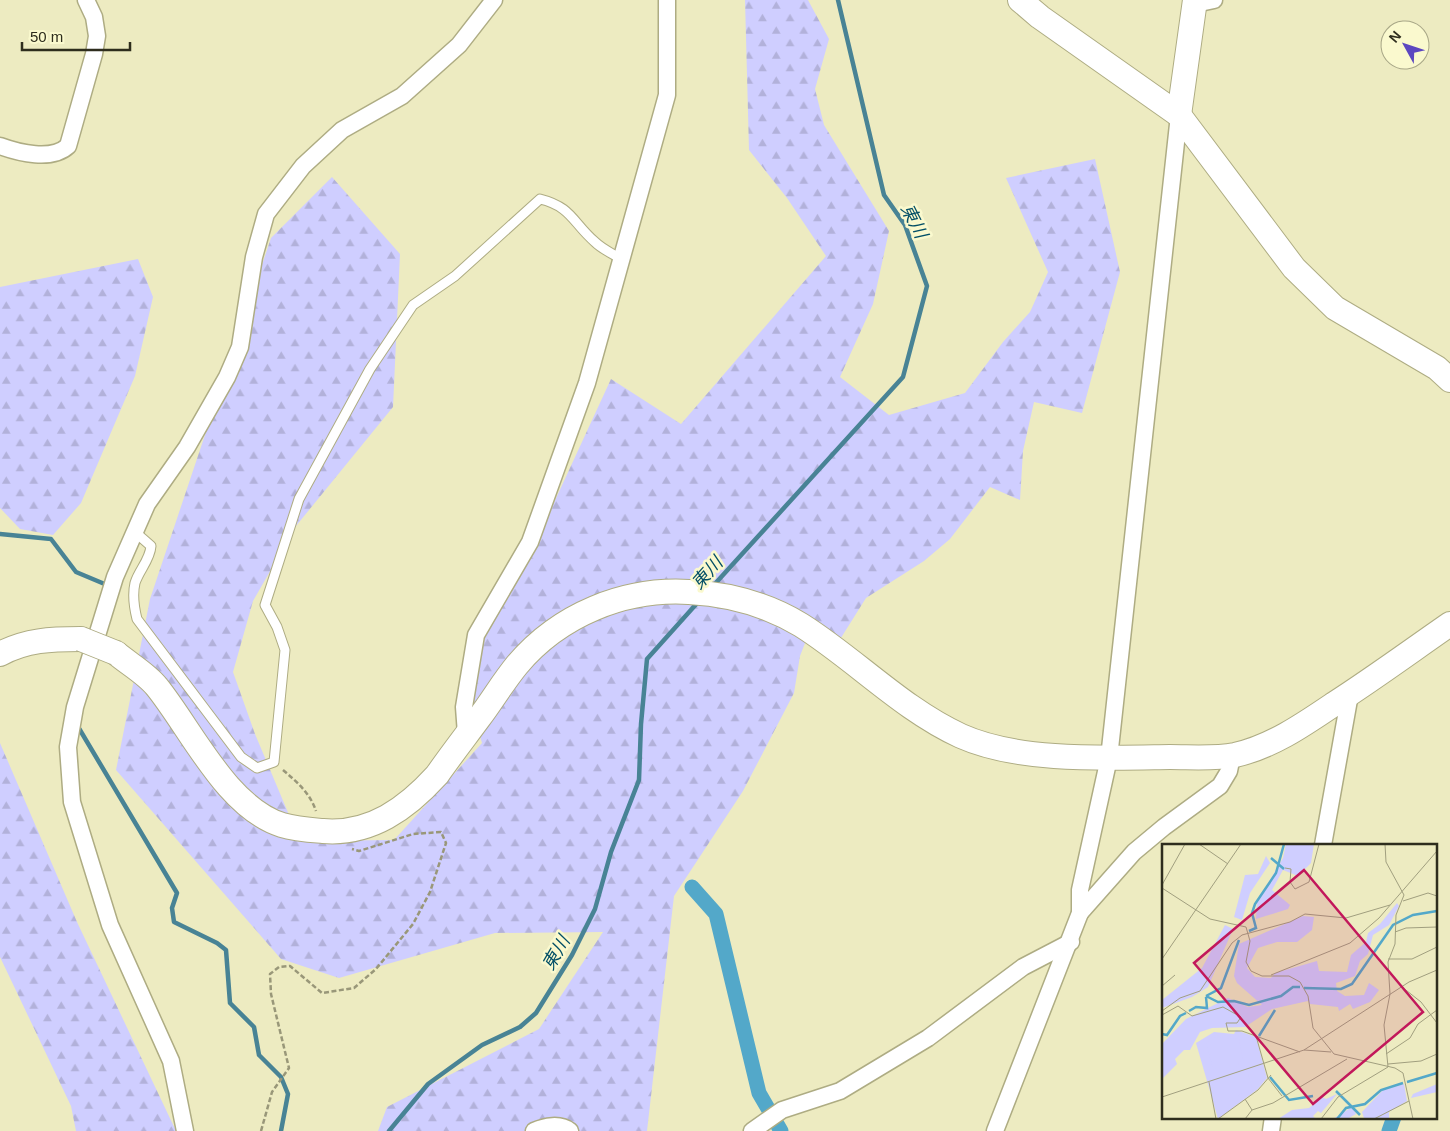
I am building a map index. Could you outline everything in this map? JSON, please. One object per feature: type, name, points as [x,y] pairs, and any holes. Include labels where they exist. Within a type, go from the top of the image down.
[{"type":"street","points":[[0,146],[36,154],[63,151],[68,146],[94,54],[97,36],[94,17],[86,0]]},
{"type":"street","points":[[185,1131],[171,1061],[110,925],[72,802],[68,747],[75,707],[115,577],[135,532],[148,504],[187,447],[227,378],[240,347],[254,257],[266,214],[303,166],[342,130],[402,96],[459,44],[494,0]]},
{"type":"street","points":[[466,734],[464,707],[476,635],[530,542],[587,383],[667,95],[667,0]]},
{"type":"street","points":[[1020,0],[1040,17],[1179,115],[1294,268],[1335,308],[1437,368],[1450,380]]},
{"type":"street","points":[[995,1131],[1071,942],[1080,913],[1080,890],[1109,758],[1179,115],[1201,1]]},
{"type":"street","points":[[0,654],[18,645],[50,638],[81,639],[116,654],[156,685],[215,771],[238,796],[258,812],[281,825],[324,831],[354,830],[380,822],[402,809],[437,774],[519,663],[541,642],[580,614],[603,605],[654,591],[679,591],[734,598],[778,612],[821,638],[935,722],[958,734],[990,746],[1031,753],[1109,758],[1232,756],[1257,749],[1282,737],[1350,694],[1450,624]]},
{"type":"street","points":[[1323,844],[1350,694]]},
{"type":"street","points":[[1080,913],[1134,852],[1164,827],[1220,786],[1229,771],[1232,756]]},
{"type":"street","points":[[757,1128],[782,1110],[840,1091],[928,1038],[1023,967],[1071,942]]},
{"type":"street","points":[[1271,1131],[1273,1118]]},
{"type":"street","points":[[534,1131],[546,1126],[565,1127],[570,1131]]},
{"type":"lane","points":[[135,532],[150,546],[150,554],[135,582],[133,600],[137,619],[241,757],[257,768],[274,762],[285,650],[265,605],[299,499],[370,369],[413,305],[455,276],[540,199],[553,202],[569,212],[595,242],[621,259]]},
{"type":"path","points":[[261,1131],[272,1092],[289,1068],[272,994],[270,974],[279,967],[290,966],[322,993],[354,988],[376,969],[414,924],[430,892],[446,843],[441,832],[413,834],[359,851],[344,847],[324,831],[312,800],[300,784],[274,762]]},
{"type":"green space","points":[[745,0],[808,0],[829,39],[815,89],[824,125],[889,231],[873,304],[840,377],[889,415],[965,393],[1003,342],[1030,312],[1048,272],[1006,178],[1095,159],[1120,272],[1082,413],[1034,402],[1023,451],[1020,500],[990,487],[950,539],[924,561],[866,598],[839,641],[807,638],[800,656],[794,693],[743,791],[674,896],[647,1131],[378,1131],[387,1107],[539,1029],[603,932],[495,933],[339,978],[281,959],[116,770],[150,599],[271,238],[332,177],[400,254],[393,407],[296,526],[253,601],[233,672],[255,734],[300,841],[394,840],[482,743],[468,696],[479,637],[534,546],[611,379],[681,424],[826,256],[787,198],[749,150]]},
{"type":"green space","points":[[138,259],[153,297],[135,376],[81,503],[53,535],[20,529],[0,508],[0,287]]},
{"type":"green space","points":[[0,743],[77,922],[176,1131],[76,1131],[71,1106],[0,957]]},
{"type":"waterway","name":"東川","points":[[713,586],[903,377],[927,286],[905,225],[884,195],[838,0]]},
{"type":"waterway","points":[[0,534],[51,539],[76,572],[107,585]]},
{"type":"waterway","name":"東川","points":[[389,1131],[428,1084],[482,1045],[520,1027],[536,1013],[572,955],[595,909],[611,852],[639,780],[641,724],[647,659],[699,601]]},
{"type":"waterway","points":[[77,725],[177,893],[172,908],[174,922],[217,943],[226,950],[230,1003],[254,1027],[259,1055],[281,1077],[288,1094],[281,1131]]},
{"type":"waterway","points":[[692,887],[716,914],[759,1093],[781,1131]]},
{"type":"waterway","points":[[1389,1131],[1394,1118]]}]
